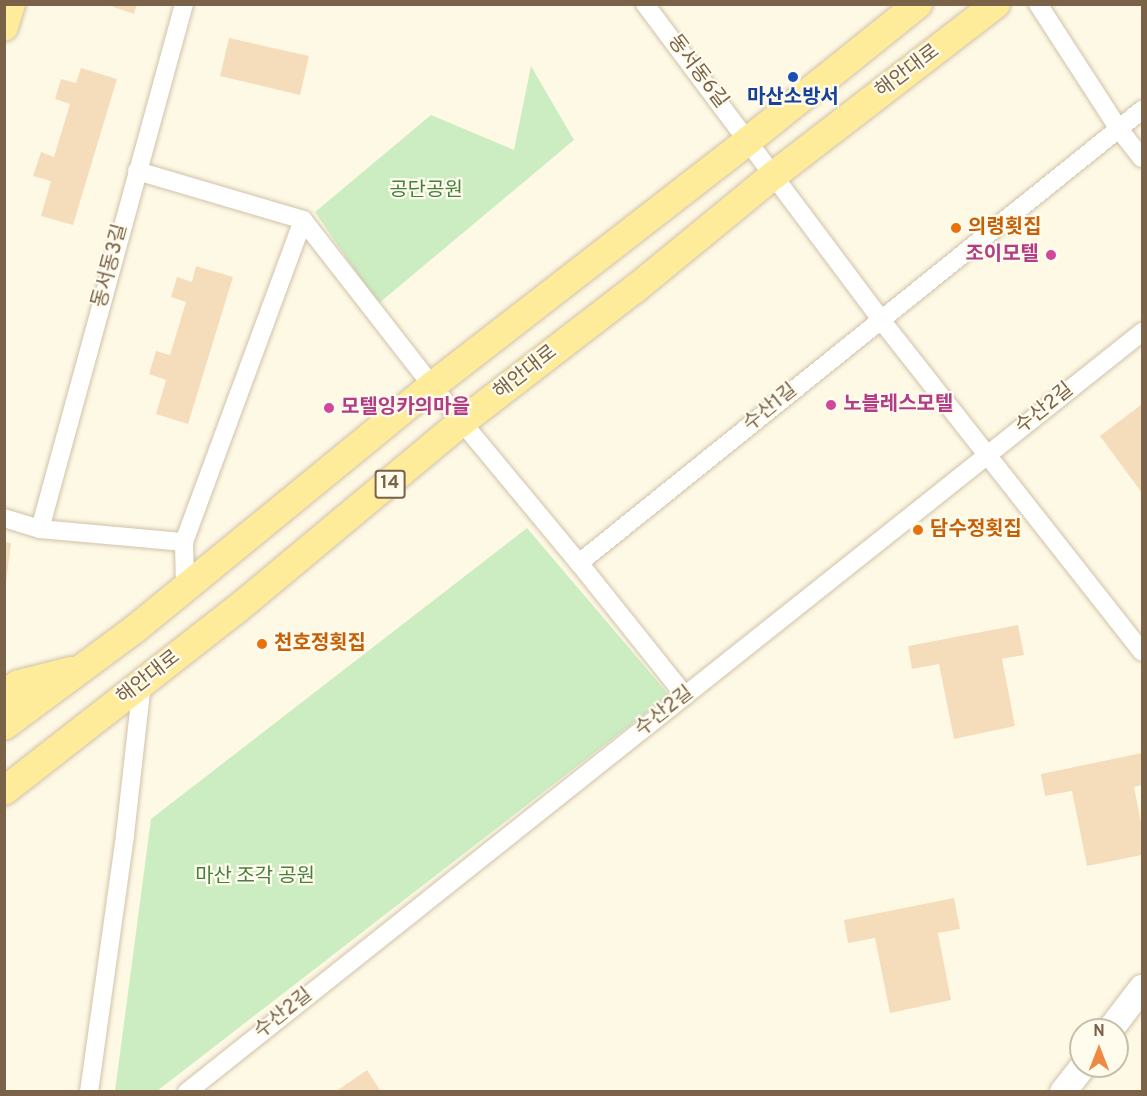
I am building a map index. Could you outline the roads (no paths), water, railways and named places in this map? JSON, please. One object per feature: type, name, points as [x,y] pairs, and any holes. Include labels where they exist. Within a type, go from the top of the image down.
[{"type":"main road","points":[[4,27],[11,4]]},
{"type":"main road","points":[[4,726],[85,668],[432,386],[748,140],[918,4]]},
{"type":"main road","name":"해안대로","points":[[4,791],[368,503],[462,422],[635,289],[774,175],[996,4]]},
{"type":"main road","points":[[4,694],[18,684],[85,668]]},
{"type":"main road","points":[[4,779],[32,771]]},
{"type":"main road","points":[[1119,1018],[1143,988]]},
{"type":"main road","points":[[1063,1092],[1074,1078]]},
{"type":"street","name":"동서동3길","points":[[40,529],[184,4]]},
{"type":"street","name":"동서동6길","points":[[645,4],[881,320],[1143,652]]},
{"type":"street","points":[[1038,4],[1119,129],[1143,158]]},
{"type":"street","name":"수산1길","points":[[579,563],[1143,110]]},
{"type":"street","points":[[137,171],[303,220],[432,386],[579,563],[685,696]]},
{"type":"street","points":[[185,586],[184,542],[303,220]]},
{"type":"street","name":"수산2길","points":[[187,1092],[1143,332]]},
{"type":"street","points":[[4,518],[40,529],[184,542]]},
{"type":"street","points":[[89,1092],[123,847],[142,683]]},
{"type":"place","name":"마산소방서","points":[[793,77]]},
{"type":"place","name":"의령횟집","points":[[956,228]]},
{"type":"place","name":"조이모텔","points":[[1051,255]]},
{"type":"place","name":"노블레스모텔","points":[[831,405]]},
{"type":"place","name":"모텔잉카의마을","points":[[329,408]]},
{"type":"place","name":"담수정횟집","points":[[918,530]]},
{"type":"place","name":"천호정횟집","points":[[262,644]]},
{"type":"park label","name":"공단공원","points":[[426,191]]},
{"type":"park label","name":"마산 조각 공원","points":[[255,877]]}]
